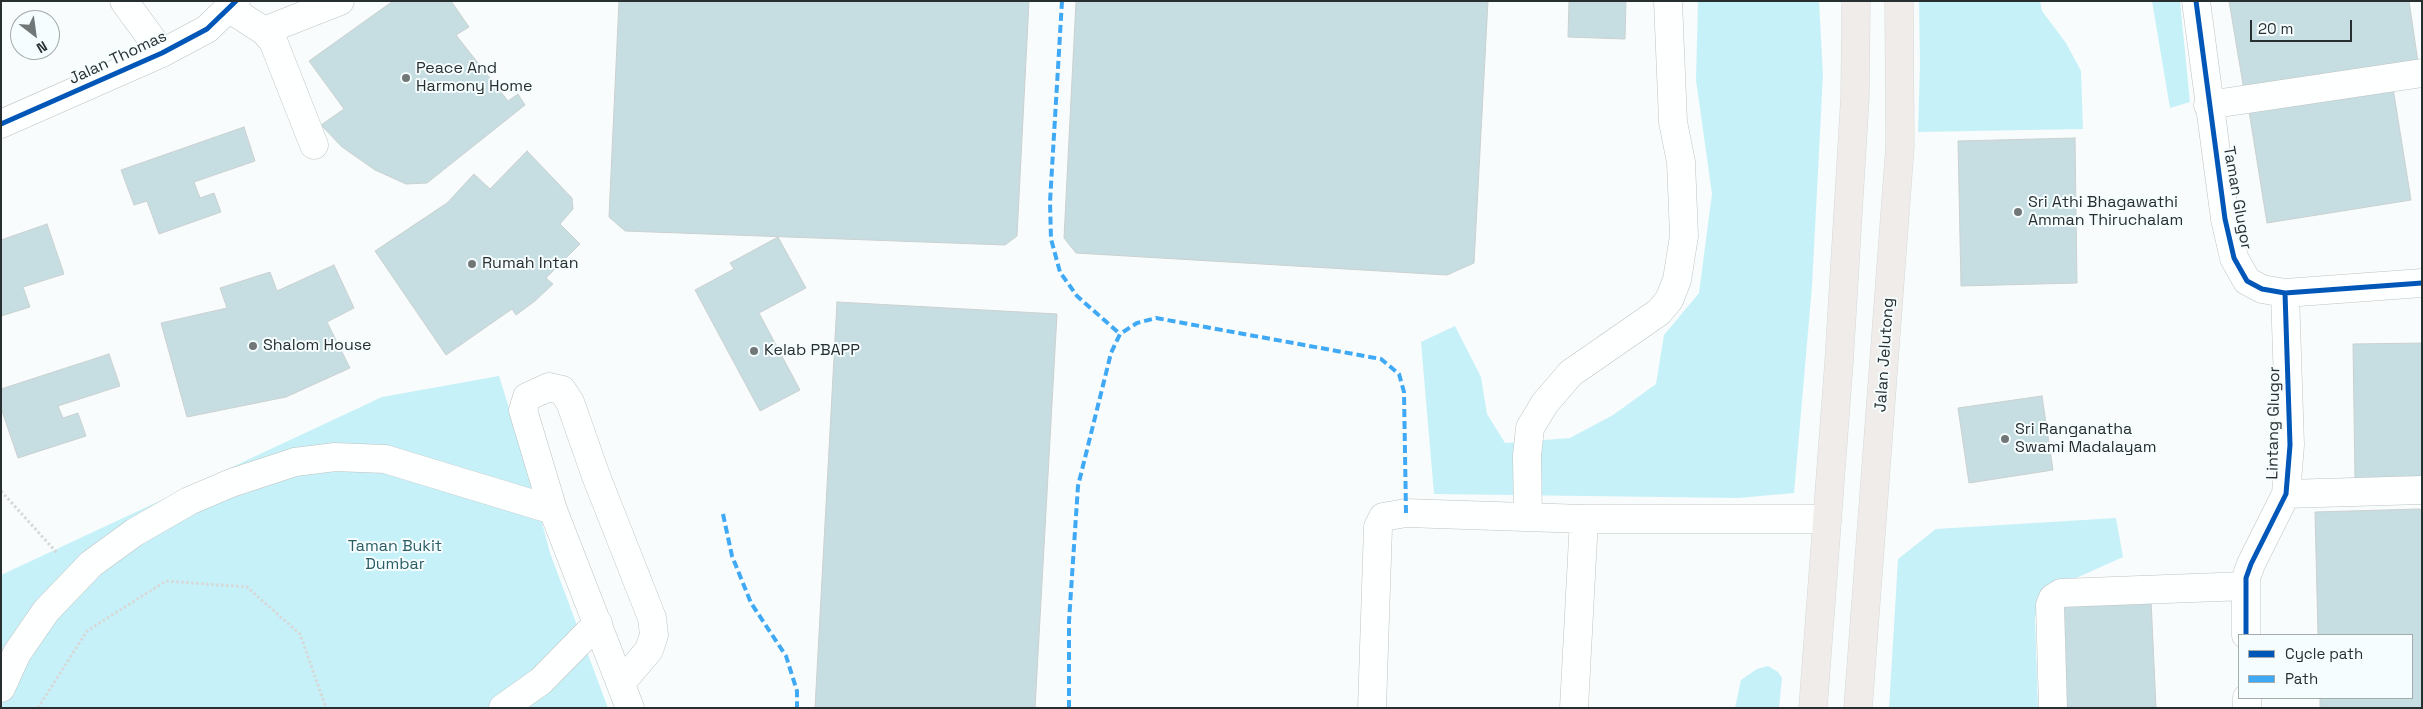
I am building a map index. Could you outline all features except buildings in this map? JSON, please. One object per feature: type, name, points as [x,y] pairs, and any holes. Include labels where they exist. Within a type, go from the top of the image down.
[{"type":"main road","points":[[1814,708],[1840,362],[1855,97],[1856,1]]},
{"type":"main road","name":"Jalan Jelutong","points":[[1858,708],[1900,146],[1899,1]]},
{"type":"street","points":[[264,31],[340,1]]},
{"type":"street","points":[[1528,517],[1527,456],[1530,428],[1545,403],[1571,373],[1659,312],[1669,300],[1677,280],[1684,236],[1681,162],[1673,122],[1668,1]]},
{"type":"street","name":"Taman Glugor","points":[[2196,1],[2208,106],[2225,219],[2234,258],[2247,281],[2262,289],[2285,293],[2422,283]]},
{"type":"street","points":[[123,2],[162,53]]},
{"type":"street","points":[[233,5],[273,41],[314,145]]},
{"type":"street","name":"Jalan Thomas","points":[[1,124],[162,53],[207,29],[233,5]]},
{"type":"street","points":[[2208,106],[2422,74]]},
{"type":"street","name":"Lintang Glugor","points":[[2246,634],[2246,586],[2251,564],[2286,494],[2290,445],[2285,293]]},
{"type":"street","points":[[622,682],[649,650],[654,635],[652,618],[596,476],[570,402],[562,390],[549,387],[527,397],[523,410],[553,510],[622,682],[630,708]]},
{"type":"street","points":[[1,688],[17,653],[46,611],[91,564],[135,532],[189,502],[230,483],[303,461],[335,457],[385,459],[553,510]]},
{"type":"street","points":[[2286,494],[2422,490]]},
{"type":"street","points":[[1372,708],[1378,527],[1383,517],[1406,513],[1584,519],[1827,519]]},
{"type":"street","points":[[1574,708],[1584,519]]},
{"type":"street","points":[[2054,708],[2050,606],[2053,598],[2061,593],[2246,586]]},
{"type":"street","points":[[518,704],[598,624]]},
{"type":"path","points":[[1,491],[79,577]]},
{"type":"path","points":[[38,708],[87,631],[166,580],[247,587],[300,634],[326,708]]},
{"type":"green space","points":[[1698,1],[1819,1],[1823,75],[1812,286],[1794,493],[1738,498],[1434,494],[1421,342],[1455,326],[1481,377],[1487,414],[1505,443],[1570,438],[1613,415],[1656,384],[1664,335],[1699,293],[1712,194],[1696,80]]},
{"type":"green space","points":[[1919,1],[2040,1],[2042,11],[2066,43],[2081,71],[2083,129],[1918,132]]},
{"type":"green space","points":[[2152,1],[2180,1],[2190,102],[2170,108]]},
{"type":"green space","name":"Taman Bukit Dumbar","points":[[499,376],[526,462],[550,553],[608,708],[1,708],[1,575],[382,397]]},
{"type":"green space","points":[[2116,518],[2123,557],[2045,592],[2039,598],[2035,618],[2038,708],[1889,708],[1898,559],[1936,529]]},
{"type":"green space","points":[[1768,666],[1778,672],[1782,678],[1779,708],[1735,708],[1741,680],[1757,669]]},
{"type":"marked path","points":[[1062,1],[1050,202],[1051,239],[1060,272],[1077,296],[1120,334]]},
{"type":"marked path","points":[[1069,708],[1069,621],[1078,486],[1111,353],[1120,334],[1137,323],[1156,318],[1381,359],[1399,374],[1404,392],[1406,513]]},
{"type":"marked path","points":[[723,514],[732,556],[751,603],[786,656],[797,691],[797,708]]},
{"type":"cycle path","points":[[1,124],[162,53],[207,29],[236,1]]},
{"type":"cycle path","points":[[2196,1],[2225,219],[2234,258],[2247,281],[2262,289],[2285,293],[2422,283]]},
{"type":"cycle path","points":[[2246,634],[2246,578],[2251,564],[2286,494],[2290,445],[2285,293]]},
{"type":"place","name":"Peace And Harmony Home","points":[[406,78]]},
{"type":"place","name":"Sri Athi Bhagawathi Amman Thiruchalam","points":[[2018,212]]},
{"type":"place","name":"Rumah Intan","points":[[472,264]]},
{"type":"place","name":"Shalom House","points":[[253,346]]},
{"type":"place","name":"Kelab PBAPP","points":[[754,351]]},
{"type":"place","name":"Sri Ranganatha Swami Madalayam","points":[[2005,439]]}]
